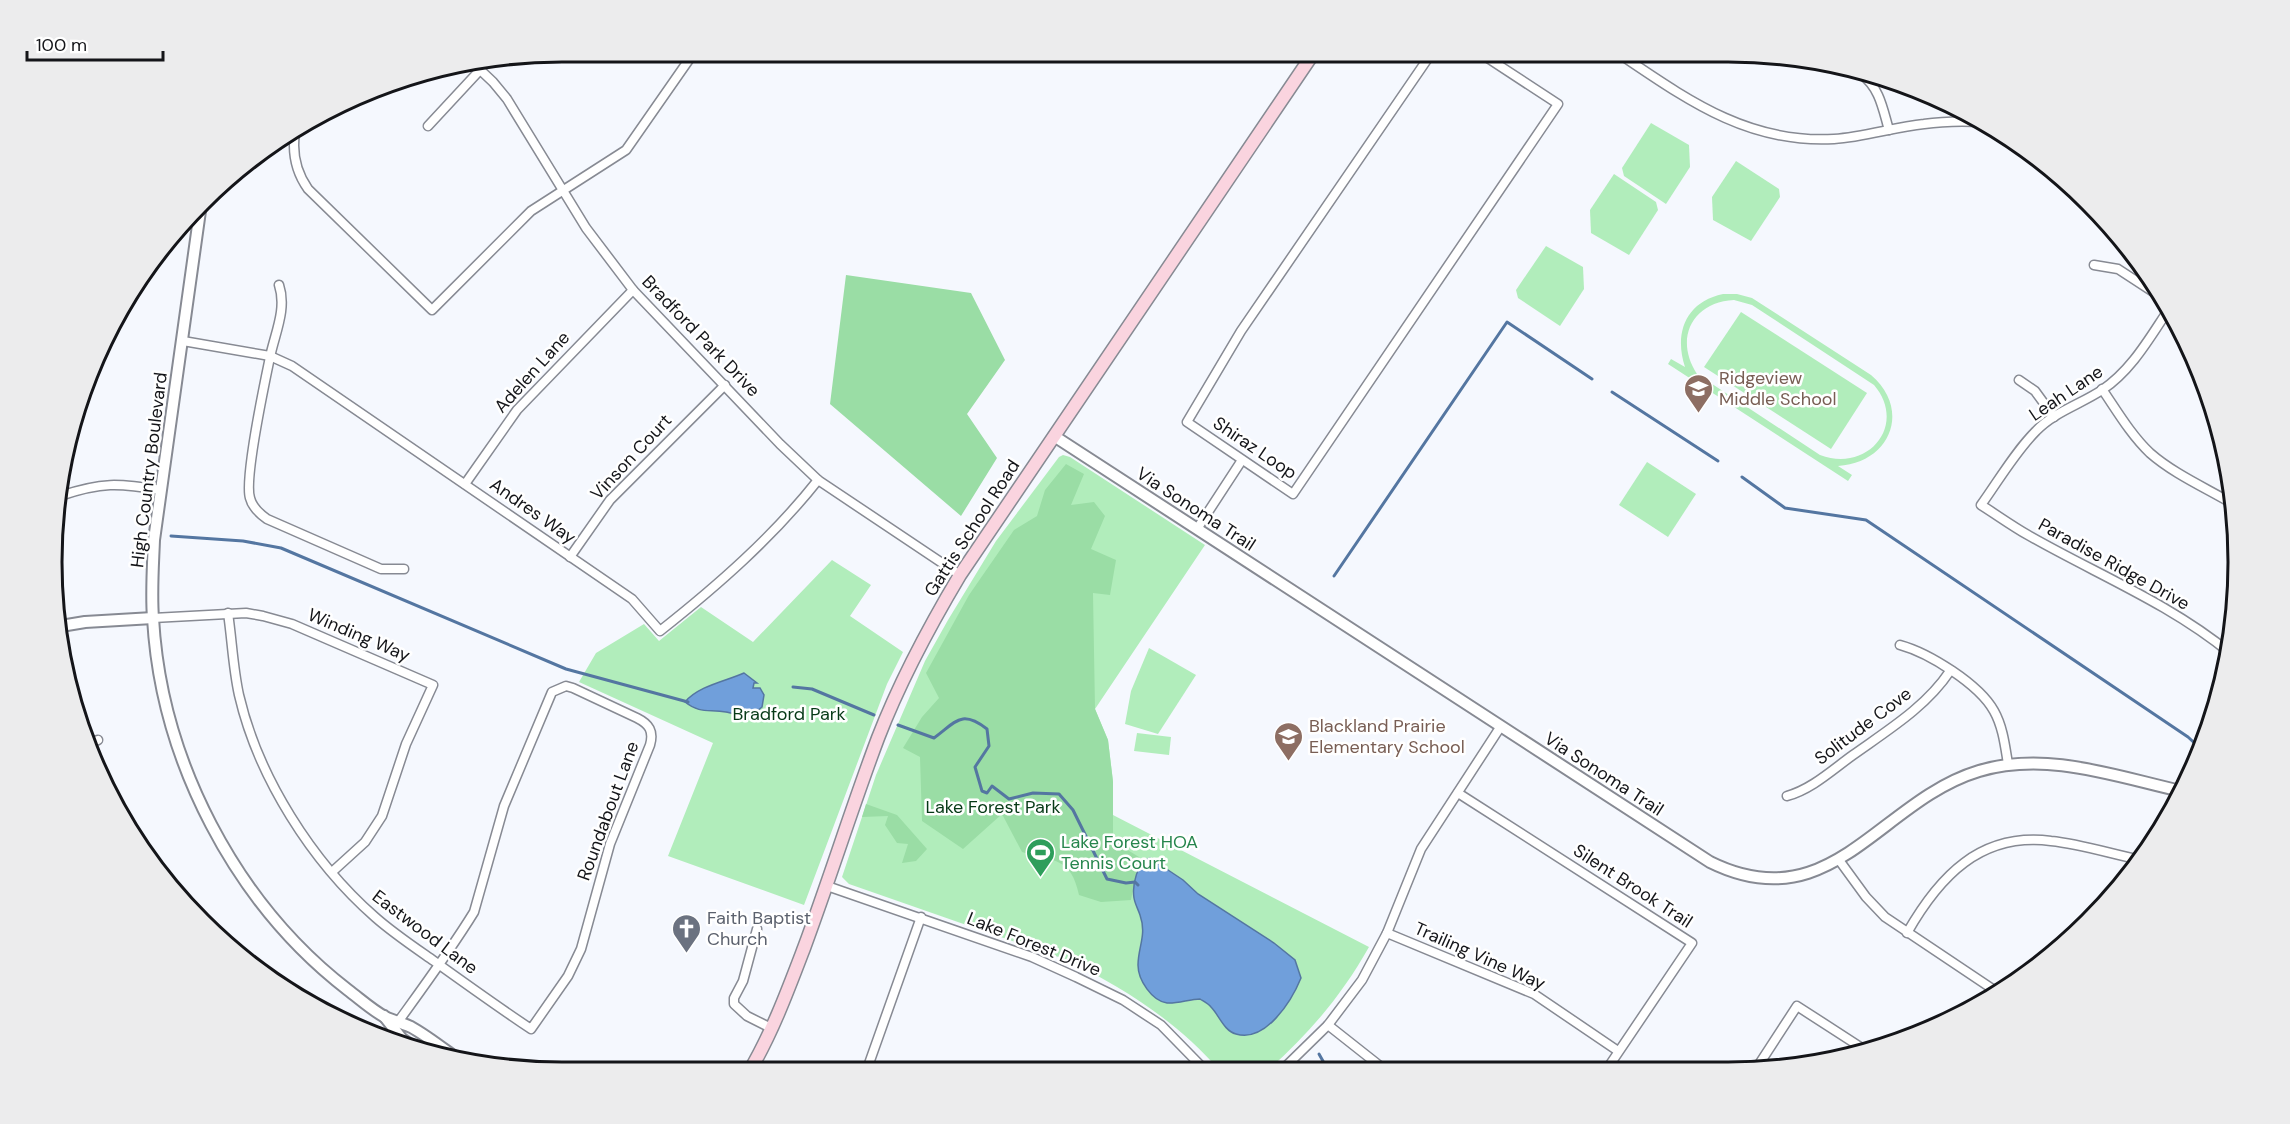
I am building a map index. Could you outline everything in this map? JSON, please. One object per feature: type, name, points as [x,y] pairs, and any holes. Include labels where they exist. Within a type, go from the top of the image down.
[{"type":"main road","name":"Gattis School Road","points":[[755,1062],[790,984],[879,736],[922,643],[960,575],[1308,62]]},
{"type":"street","points":[[296,139],[295,161],[308,189],[432,310],[531,211],[626,150],[687,62]]},
{"type":"street","name":"Shiraz Loop","points":[[1425,62],[1241,331],[1187,422],[1293,494],[1558,104],[1500,62]]},
{"type":"street","points":[[1632,62],[1705,110],[1749,129],[1788,137],[1834,139],[1945,122],[1965,122]]},
{"type":"street","points":[[428,126],[477,69]]},
{"type":"street","name":"Bradford Park Drive","points":[[479,69],[507,99],[600,248],[633,290],[780,444],[818,480],[960,575]]},
{"type":"street","points":[[1869,82],[1880,99],[1889,130]]},
{"type":"street","name":"High Country Boulevard","points":[[197,219],[183,341],[154,540],[153,618],[167,711],[177,743],[210,822],[248,885],[281,927],[315,961],[347,989],[396,1025],[401,1036]]},
{"type":"street","points":[[2094,265],[2118,269],[2146,287]]},
{"type":"street","points":[[279,285],[283,305],[270,356],[249,484],[250,498],[257,510],[267,519],[381,569],[404,569]]},
{"type":"street","name":"Adelen Lane","points":[[465,484],[517,410],[633,290]]},
{"type":"street","name":"Leah Lane","points":[[1981,505],[2037,430],[2054,417],[2102,389],[2129,366],[2164,317]]},
{"type":"street","name":"Andres Way","points":[[183,341],[270,356],[292,366],[632,599],[660,631],[721,582],[801,502],[818,480]]},
{"type":"street","points":[[2019,380],[2036,391],[2054,417]]},
{"type":"street","name":"Vinson Court","points":[[570,557],[610,500],[725,386]]},
{"type":"street","points":[[2102,389],[2138,441],[2149,451],[2172,469],[2224,499]]},
{"type":"street","name":"Via Sonoma Trail","points":[[1054,436],[1724,869],[1754,878],[1786,879],[1806,875],[1839,860],[1942,787],[1979,771],[2008,764],[2068,765],[2174,789]]},
{"type":"street","points":[[1197,529],[1242,460]]},
{"type":"street","points":[[66,494],[89,486],[111,484],[161,490]]},
{"type":"street","name":"Paradise Ridge Drive","points":[[1981,505],[2027,535],[2166,608],[2221,646]]},
{"type":"street","name":"Eastwood Lane","points":[[228,613],[238,693],[255,746],[284,805],[301,833],[332,872],[374,917],[531,1029]]},
{"type":"street","name":"Winding Way","points":[[66,625],[85,622],[246,613],[278,619],[433,685],[406,744],[382,816],[365,842],[332,872]]},
{"type":"street","points":[[1900,645],[1916,650],[1981,693],[1995,712],[2001,725],[2008,764]]},
{"type":"street","name":"Solitude Cove","points":[[1787,796],[1810,787],[1906,717],[1926,699],[1950,671]]},
{"type":"street","name":"Roundabout Lane","points":[[391,1032],[474,912],[504,806],[552,692],[558,687],[566,686],[646,722],[652,738],[610,844],[581,949],[568,976],[531,1029]]},
{"type":"street","points":[[1290,1062],[1328,1025],[1362,980],[1387,933],[1421,849],[1501,726]]},
{"type":"street","name":"Silent Brook Trail","points":[[1458,793],[1692,943],[1611,1062]]},
{"type":"street","points":[[1907,933],[1931,895],[1947,876],[1972,857],[1997,846],[2031,840],[2050,840],[2131,859]]},
{"type":"street","points":[[1839,860],[1876,909],[1907,933],[1990,988]]},
{"type":"street","name":"Lake Forest Drive","points":[[827,886],[1032,957],[1123,1000],[1161,1025],[1197,1062]]},
{"type":"street","points":[[870,1062],[921,917]]},
{"type":"street","points":[[757,929],[743,981],[734,998],[734,1004],[747,1016],[771,1028]]},
{"type":"street","name":"Trailing Vine Way","points":[[1387,933],[1534,994],[1618,1051]]},
{"type":"street","points":[[1761,1061],[1797,1006],[1857,1045]]},
{"type":"street","name":"High Country Boulevard","points":[[396,1025],[411,1027],[440,1047]]},
{"type":"street","points":[[1328,1025],[1375,1062]]},
{"type":"green space","points":[[1651,123],[1689,145],[1690,167],[1666,204],[1624,176],[1622,168]]},
{"type":"green space","points":[[1736,161],[1779,189],[1780,197],[1751,241],[1713,220],[1712,197]]},
{"type":"green space","points":[[1614,174],[1656,202],[1658,210],[1629,255],[1591,233],[1590,210]]},
{"type":"green space","points":[[1546,246],[1583,267],[1584,289],[1560,326],[1518,298],[1516,290]]},
{"type":"green space","points":[[846,275],[971,293],[1005,360],[967,414],[997,458],[961,516],[830,404]]},
{"type":"green space","points":[[1723,294],[1737,294],[1752,298],[1871,375],[1883,389],[1890,404],[1892,418],[1889,432],[1882,445],[1871,455],[1856,463],[1838,466],[1852,475],[1848,481],[1668,364],[1671,359],[1685,367],[1682,355],[1682,332],[1691,312],[1710,298]],"holes":[[[1734,300],[1752,305],[1874,385],[1883,400],[1887,415],[1885,429],[1878,442],[1867,451],[1853,457],[1837,459],[1820,455],[1697,374],[1690,361],[1687,348],[1691,325],[1698,315],[1707,307],[1719,302]]]},
{"type":"green space","points":[[1741,312],[1867,393],[1831,449],[1704,367]]},
{"type":"green space","name":"Lake Forest Park","points":[[1063,455],[1070,457],[1205,545],[1095,709],[1108,740],[1113,781],[1113,815],[1369,947],[1359,965],[1324,1013],[1276,1062],[1212,1062],[1186,1037],[1149,1008],[1109,982],[1067,960],[849,884],[842,877],[876,775],[925,661],[996,541],[1059,457]]},
{"type":"green space","points":[[1647,462],[1696,494],[1668,537],[1619,505]]},
{"type":"green space","points":[[1066,464],[1084,474],[1071,505],[1094,502],[1105,516],[1091,549],[1116,560],[1110,595],[1093,593],[1095,709],[1108,740],[1113,782],[1113,841],[1139,857],[1131,900],[1101,902],[1079,895],[1076,883],[1066,867],[1052,860],[1022,852],[1002,814],[963,849],[922,821],[920,757],[903,748],[922,717],[939,698],[926,673],[969,595],[1014,530],[1037,516],[1045,490]]},
{"type":"green space","name":"Bradford Park","points":[[832,560],[871,585],[850,616],[903,652],[887,684],[804,905],[668,856],[713,743],[579,682],[596,653],[644,624],[659,641],[701,607],[753,642]]},
{"type":"green space","points":[[1149,648],[1196,675],[1158,734],[1125,724],[1131,691]]},
{"type":"green space","points":[[1137,733],[1171,737],[1169,755],[1134,751]]},
{"type":"green space","points":[[866,804],[897,815],[927,849],[916,861],[902,863],[908,844],[897,843],[885,825],[888,816],[862,817]]},
{"type":"water","points":[[744,673],[757,683],[754,683],[753,688],[760,688],[764,695],[762,707],[753,713],[741,715],[700,710],[685,702],[705,688]]},
{"type":"water","points":[[1150,858],[1183,880],[1198,894],[1274,943],[1295,960],[1301,978],[1284,1008],[1276,1018],[1258,1032],[1247,1035],[1236,1034],[1228,1030],[1214,1010],[1200,999],[1167,1003],[1151,994],[1143,983],[1138,959],[1143,929],[1134,893],[1139,869],[1145,860]]},
{"type":"waterway","points":[[1334,576],[1507,322],[1592,379]]},
{"type":"waterway","points":[[1612,392],[1718,461]]},
{"type":"waterway","points":[[1742,477],[1785,508],[1866,520],[2194,743]]},
{"type":"waterway","points":[[171,536],[243,541],[281,548],[566,669],[688,702]]},
{"type":"waterway","points":[[793,687],[812,689],[874,715]]},
{"type":"waterway","points":[[898,725],[934,738],[959,720],[965,719],[978,723],[987,729],[989,746],[975,767],[982,791],[987,793],[992,786],[1009,799],[1033,793],[1059,794],[1073,810],[1107,879],[1126,883],[1135,882],[1138,885]]},
{"type":"waterway","points":[[1319,1054],[1324,1062]]},
{"type":"place","name":"Ridgeview Middle School","points":[[1698,414]]},
{"type":"place","name":"Blackland Prairie Elementary School","points":[[1288,762]]},
{"type":"place","name":"Lake Forest HOA Tennis Court","points":[[1040,878]]},
{"type":"place","name":"Faith Baptist Church","points":[[686,954]]}]
